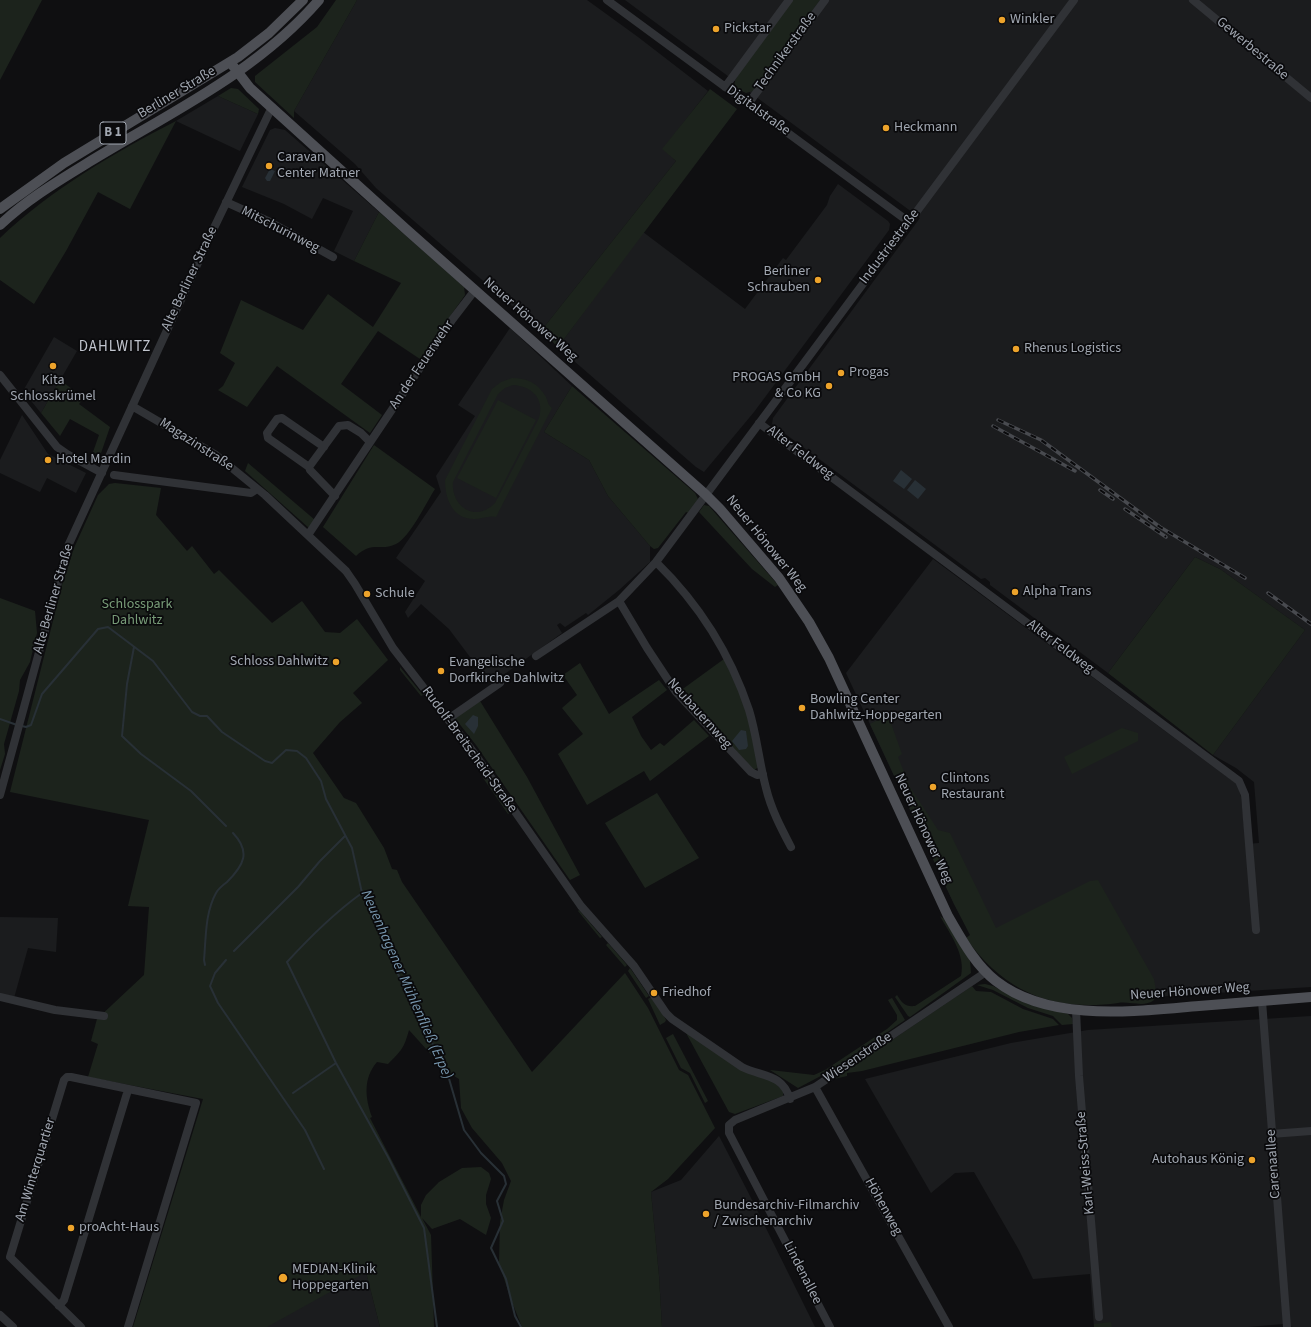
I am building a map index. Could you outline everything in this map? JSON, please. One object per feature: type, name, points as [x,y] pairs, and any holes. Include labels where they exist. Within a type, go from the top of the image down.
[{"type":"main road","name":"Berliner Straße","points":[[0,208],[64,163],[230,62],[269,33],[303,0]]},
{"type":"main road","name":"Berliner Straße","points":[[0,225],[30,201],[69,174],[188,105],[237,73],[276,42],[319,0]]},
{"type":"main road","name":"Neuer Hönower Weg","points":[[230,62],[250,88],[705,494],[720,509],[779,578],[808,622],[829,658],[948,916],[964,943],[986,972],[996,981],[1024,997],[1054,1006],[1076,1010],[1130,1011],[1311,997]]},
{"type":"street","name":"Digitalstraße","points":[[607,0],[909,222]]},
{"type":"street","name":"Technikerstraße","points":[[725,87],[789,0]]},
{"type":"street","name":"Technikerstraße","points":[[748,104],[825,0]]},
{"type":"street","name":"Industriestraße","points":[[536,656],[619,601],[656,562],[705,494],[1074,0]]},
{"type":"street","name":"Gewerbestraße","points":[[1193,0],[1311,98]]},
{"type":"street","name":"Alte Berliner Straße","points":[[0,795],[68,546],[226,202],[272,107]]},
{"type":"street","name":"Mitschurinweg","points":[[226,202],[270,222],[333,257]]},
{"type":"street","name":"An der Feuerwehr","points":[[308,535],[475,290]]},
{"type":"street","points":[[0,375],[57,447],[102,473]]},
{"type":"street","name":"Magazinstraße","points":[[132,406],[216,455],[258,489]]},
{"type":"street","points":[[324,447],[282,418],[277,419],[267,433],[268,438],[309,467],[310,470],[335,496]]},
{"type":"street","name":"Alter Feldweg","points":[[759,423],[1239,781],[1245,795],[1256,930]]},
{"type":"street","points":[[309,467],[339,426],[348,425],[361,433],[370,442]]},
{"type":"street","points":[[114,474],[251,494],[258,489]]},
{"type":"street","name":"Rudolf-Breitscheid-Straße","points":[[258,489],[346,572],[355,584],[393,648],[448,719],[581,906],[634,966],[666,1013],[742,1067],[751,1072],[774,1078],[786,1088],[790,1099]]},
{"type":"street","name":"Neubauernweg","points":[[656,562],[679,585],[698,609],[714,633],[731,665],[749,712],[772,808],[791,847]]},
{"type":"street","name":"Neubauernweg","points":[[619,601],[647,648],[680,697],[751,772],[757,775],[763,774]]},
{"type":"street","points":[[448,719],[500,683]]},
{"type":"street","name":"Wiesenstraße","points":[[729,1133],[729,1125],[735,1120],[790,1099],[815,1087],[986,972]]},
{"type":"street","points":[[0,997],[55,1010],[104,1016]]},
{"type":"street","name":"Carenaallee","points":[[1262,1001],[1287,1327]]},
{"type":"street","name":"Karl-Weiss-Straße","points":[[1076,1010],[1080,1083],[1099,1317]]},
{"type":"street","name":"Am Winterquartier","points":[[81,1327],[10,1257],[66,1077],[196,1103],[128,1327]]},
{"type":"street","name":"Höhenweg","points":[[815,1087],[949,1327]]},
{"type":"street","points":[[59,1306],[64,1300],[128,1090]]},
{"type":"street","points":[[1271,1134],[1311,1131]]},
{"type":"street","name":"Lindenallee","points":[[729,1133],[830,1327]]},
{"type":"street","points":[[0,1315],[13,1327]]},
{"type":"shaded area","points":[[357,0],[587,0],[708,91],[663,149],[676,161],[541,331],[376,188],[355,164],[294,111]]},
{"type":"shaded area","points":[[625,0],[1311,0],[1311,987],[1088,1001],[971,935],[954,904],[846,673],[933,559],[1238,785],[1241,797],[1246,844],[1259,843],[1254,782],[1236,768],[1213,755],[1305,630],[1220,569],[1195,557],[1108,673],[990,585],[990,582],[985,578],[981,579],[772,424],[773,418],[920,218]]},
{"type":"shaded area","points":[[218,96],[258,114],[240,151],[176,121]]},
{"type":"shaded area","points":[[275,128],[285,130],[379,212],[354,261],[334,251],[353,211],[323,198],[312,219],[284,204],[242,187],[270,130]]},
{"type":"shaded area","points":[[270,169],[275,171],[270,181],[267,181],[265,178]]},
{"type":"shaded area","points":[[838,184],[888,221],[890,224],[889,230],[754,412],[704,472],[696,467],[558,347],[643,232],[745,309],[783,258],[786,260],[827,205],[830,196]]},
{"type":"shaded area","points":[[510,328],[572,386],[544,432],[589,460],[608,496],[650,546],[650,562],[588,615],[586,613],[565,627],[560,623],[557,625],[562,633],[492,683],[479,669],[449,629],[421,604],[408,618],[405,612],[425,581],[396,558],[441,492],[436,476],[475,416],[458,405]]},
{"type":"shaded area","name":"Kita Schlosskrümel","points":[[54,337],[77,351],[41,413],[23,391]]},
{"type":"shaded area","points":[[22,415],[48,454],[86,473],[76,493],[47,478],[40,492],[0,473],[0,460]]},
{"type":"shaded area","points":[[901,470],[912,479],[904,489],[893,481]]},
{"type":"shaded area","points":[[915,480],[926,489],[918,499],[907,490]]},
{"type":"shaded area","points":[[473,715],[478,717],[478,726],[474,734],[465,724]]},
{"type":"shaded area","points":[[741,730],[746,731],[748,746],[746,749],[739,750],[732,741]]},
{"type":"shaded area","points":[[0,917],[58,918],[56,952],[28,948],[14,998],[0,994]]},
{"type":"shaded area","points":[[1311,1016],[1311,1327],[1293,1327],[1283,1324],[1248,1327],[1094,1327],[1090,1274],[1033,1279],[1019,1250],[974,1172],[955,1173],[931,1193],[865,1079],[1011,1043],[1088,1030]]},
{"type":"shaded area","name":"Bundesarchiv-Filmarchiv / Zwischenarchiv","points":[[719,1136],[815,1327],[662,1327],[651,1192],[681,1180]]},
{"type":"shaded area","points":[[366,1272],[380,1327],[139,1327]]},
{"type":"green space","points":[[0,0],[42,0],[0,80]]},
{"type":"green space","points":[[336,0],[357,0],[294,111],[294,118],[255,82],[255,76],[317,27]]},
{"type":"green space","points":[[793,0],[820,0],[753,91],[746,93],[738,89],[734,85],[737,76]]},
{"type":"green space","points":[[231,88],[238,89],[259,109],[258,114],[218,96]]},
{"type":"green space","points":[[710,89],[737,109],[558,347],[541,331],[676,161],[662,149]]},
{"type":"green space","points":[[176,121],[130,209],[98,192],[66,251],[34,304],[0,280],[0,238],[61,188],[106,159]]},
{"type":"green space","points":[[379,212],[464,287],[465,295],[420,359],[378,331],[341,384],[382,415],[370,433],[277,366],[247,407],[218,390],[223,386],[235,363],[220,353],[241,300],[303,330],[328,294],[373,327],[401,283],[354,261]]},
{"type":"green space","points":[[512,378],[532,382],[543,392],[552,408],[496,517],[491,516],[474,519],[466,518],[455,511],[451,506],[446,494],[445,480],[492,389],[501,382]],"holes":[[[513,385],[520,386],[531,391],[538,399],[540,405],[539,418],[495,503],[488,509],[480,512],[473,512],[460,505],[453,491],[453,482],[498,394],[505,388]]]},
{"type":"green space","points":[[60,380],[84,398],[79,404],[110,427],[100,456],[93,452],[99,435],[70,419],[60,436],[41,413]]},
{"type":"green space","points":[[572,386],[695,493],[698,499],[689,513],[686,512],[658,548],[654,549],[650,546],[608,496],[589,460],[544,432]]},
{"type":"green space","points":[[498,400],[536,420],[496,498],[457,478]]},
{"type":"green space","points":[[374,445],[435,489],[412,527],[401,540],[390,546],[367,548],[356,556],[323,527]]},
{"type":"green space","points":[[248,463],[315,520],[309,528],[245,471]]},
{"type":"green space","name":"Schlosspark Dahlwitz","points":[[115,483],[161,488],[156,515],[187,551],[192,546],[214,574],[219,570],[272,623],[302,601],[325,632],[340,633],[357,619],[388,660],[353,693],[362,703],[340,722],[313,753],[344,798],[356,803],[384,848],[392,869],[397,870],[402,882],[532,1072],[625,973],[648,1008],[679,1070],[688,1075],[715,1128],[668,1179],[651,1192],[662,1327],[522,1327],[499,1263],[500,1222],[504,1200],[511,1181],[502,1163],[472,1128],[461,1108],[459,1079],[446,1071],[409,1030],[404,1045],[393,1059],[388,1064],[377,1062],[372,1068],[367,1081],[367,1095],[372,1117],[370,1118],[421,1217],[421,1205],[426,1195],[439,1182],[462,1168],[481,1167],[489,1173],[491,1179],[486,1195],[486,1204],[491,1218],[486,1235],[460,1219],[432,1229],[422,1218],[431,1235],[434,1327],[380,1327],[366,1272],[267,1327],[133,1327],[203,1099],[88,1077],[98,1044],[91,1041],[97,1019],[144,975],[149,907],[128,906],[149,820],[10,792],[62,585],[74,548],[98,495],[109,484]]},
{"type":"green space","points":[[704,505],[709,506],[778,585],[775,587],[752,569],[699,512]]},
{"type":"green space","points":[[1195,557],[1220,569],[1305,630],[1213,755],[1108,673]]},
{"type":"green space","points":[[0,598],[35,611],[37,633],[30,662],[20,680],[19,691],[4,744],[5,754],[0,770]]},
{"type":"green space","points":[[724,659],[739,689],[748,716],[759,767],[754,770],[680,691]]},
{"type":"green space","points":[[580,663],[609,714],[659,680],[667,690],[632,717],[641,736],[651,750],[660,743],[664,746],[694,720],[709,736],[650,781],[644,771],[587,805],[558,754],[583,734],[562,708],[577,695],[563,675]]},
{"type":"green space","points":[[400,667],[423,695],[421,696],[400,670]]},
{"type":"green space","points":[[480,701],[527,777],[580,875],[570,880],[476,745],[454,717]]},
{"type":"green space","points":[[888,715],[902,754],[898,757],[910,787],[938,830],[950,833],[996,928],[1090,881],[1098,880],[1154,979],[1156,991],[1154,1000],[1146,1004],[1123,1003],[1094,1005],[1051,1001],[1014,985],[981,957],[966,938],[970,935],[870,724]]},
{"type":"green space","points":[[1122,728],[1138,733],[1138,741],[1072,774],[1064,757]]},
{"type":"green space","points":[[485,776],[511,812],[508,814],[483,778]]},
{"type":"green space","points":[[657,793],[699,858],[645,888],[605,823]]},
{"type":"green space","points":[[579,910],[602,937],[600,938],[578,911]]},
{"type":"green space","points":[[940,916],[944,919],[970,961],[971,973],[910,1017],[895,997],[897,995],[904,1004],[915,1006],[961,976],[962,968],[959,953]]},
{"type":"green space","points":[[608,943],[627,965],[625,967],[606,945]]},
{"type":"green space","points":[[630,968],[649,996],[646,998],[628,971]]},
{"type":"green space","points":[[985,984],[993,986],[1028,1004],[1068,1014],[1072,1018],[1073,1024],[1062,1025],[1053,1016],[1028,1008],[993,990],[977,985]]},
{"type":"green space","points":[[972,986],[976,991],[991,992],[1023,1009],[1053,1019],[1059,1025],[1019,1032],[862,1071],[847,1073],[847,1076],[834,1079]]},
{"type":"green space","points":[[653,996],[666,1020],[660,1025],[648,999]]},
{"type":"green space","points":[[892,998],[905,1020],[832,1070],[798,1088],[770,1070],[814,1075],[825,1070],[887,1029],[897,1020],[897,1015],[888,1000]]},
{"type":"green space","points":[[685,1031],[773,1081],[783,1091],[783,1096],[735,1114],[729,1112]]},
{"type":"green space","points":[[673,1034],[708,1101],[705,1103],[690,1073],[681,1068],[666,1038]]},
{"type":"green space","points":[[1111,1322],[1112,1327],[1094,1327],[1094,1324]]},
{"type":"waterway","name":"Neuenhagener Mühlenfließ (Erpe)","points":[[22,726],[26,727],[31,725],[42,694],[98,629],[108,627],[153,661],[192,712],[200,716],[207,716],[222,732],[265,761],[272,763],[286,750],[297,751],[306,758],[321,781],[326,799],[352,848],[362,893],[418,1019],[445,1065],[464,1130],[481,1153],[504,1176],[506,1184],[497,1201],[503,1221],[491,1248],[506,1279],[515,1316],[521,1327]]},
{"type":"waterway","points":[[134,647],[127,684],[122,736],[141,754],[191,791],[226,826]]},
{"type":"waterway","name":"Neuenhagener Mühlenfließ (Erpe)","points":[[0,719],[17,725]]},
{"type":"waterway","points":[[205,965],[204,960],[207,926],[212,901],[218,890],[238,870],[243,858],[242,846],[233,833]]},
{"type":"waterway","points":[[234,951],[298,887],[320,861],[345,836]]},
{"type":"waterway","points":[[362,893],[304,943],[287,962],[336,1063],[388,1157],[424,1228],[437,1327]]},
{"type":"waterway","points":[[226,960],[215,973],[210,986],[218,1003],[305,1130],[324,1169]]},
{"type":"waterway","points":[[293,1093],[336,1063]]},
{"type":"railway","points":[[998,420],[1041,440],[1160,527],[1245,578]]},
{"type":"railway","points":[[993,426],[1075,471]]},
{"type":"railway","points":[[1100,490],[1113,499]]},
{"type":"railway","points":[[1125,509],[1166,537]]},
{"type":"railway","points":[[1268,593],[1311,624]]},
{"type":"place","name":"Winkler","points":[[1002,20]]},
{"type":"place","name":"Pickstar","points":[[716,29]]},
{"type":"place","name":"Heckmann","points":[[886,128]]},
{"type":"place","name":"Caravan Center Matner","points":[[269,166]]},
{"type":"place","name":"Berliner Schrauben","points":[[818,280]]},
{"type":"place","name":"Rhenus Logistics","points":[[1016,349]]},
{"type":"place","name":"Kita Schlosskrümel","points":[[53,366]]},
{"type":"place","name":"Progas","points":[[841,373]]},
{"type":"place","name":"PROGAS GmbH & Co KG","points":[[829,386]]},
{"type":"place","name":"Hotel Mardin","points":[[48,460]]},
{"type":"place","name":"Alpha Trans","points":[[1015,592]]},
{"type":"place","name":"Schule","points":[[367,594]]},
{"type":"place","name":"Schloss Dahlwitz","points":[[336,662]]},
{"type":"place","name":"Evangelische Dorfkirche Dahlwitz","points":[[441,671]]},
{"type":"place","name":"Bowling Center Dahlwitz-Hoppegarten","points":[[802,708]]},
{"type":"place","name":"Clintons Restaurant","points":[[933,787]]},
{"type":"place","name":"Friedhof","points":[[654,993]]},
{"type":"place","name":"Autohaus König","points":[[1252,1160]]},
{"type":"place","name":"Bundesarchiv-Filmarchiv / Zwischenarchiv","points":[[706,1214]]},
{"type":"place","name":"proAcht-Haus","points":[[71,1228]]},
{"type":"place","name":"MEDIAN-Klinik Hoppegarten","points":[[283,1278]]},
{"type":"district","name":"DAHLWITZ","points":[[115,348]]}]
